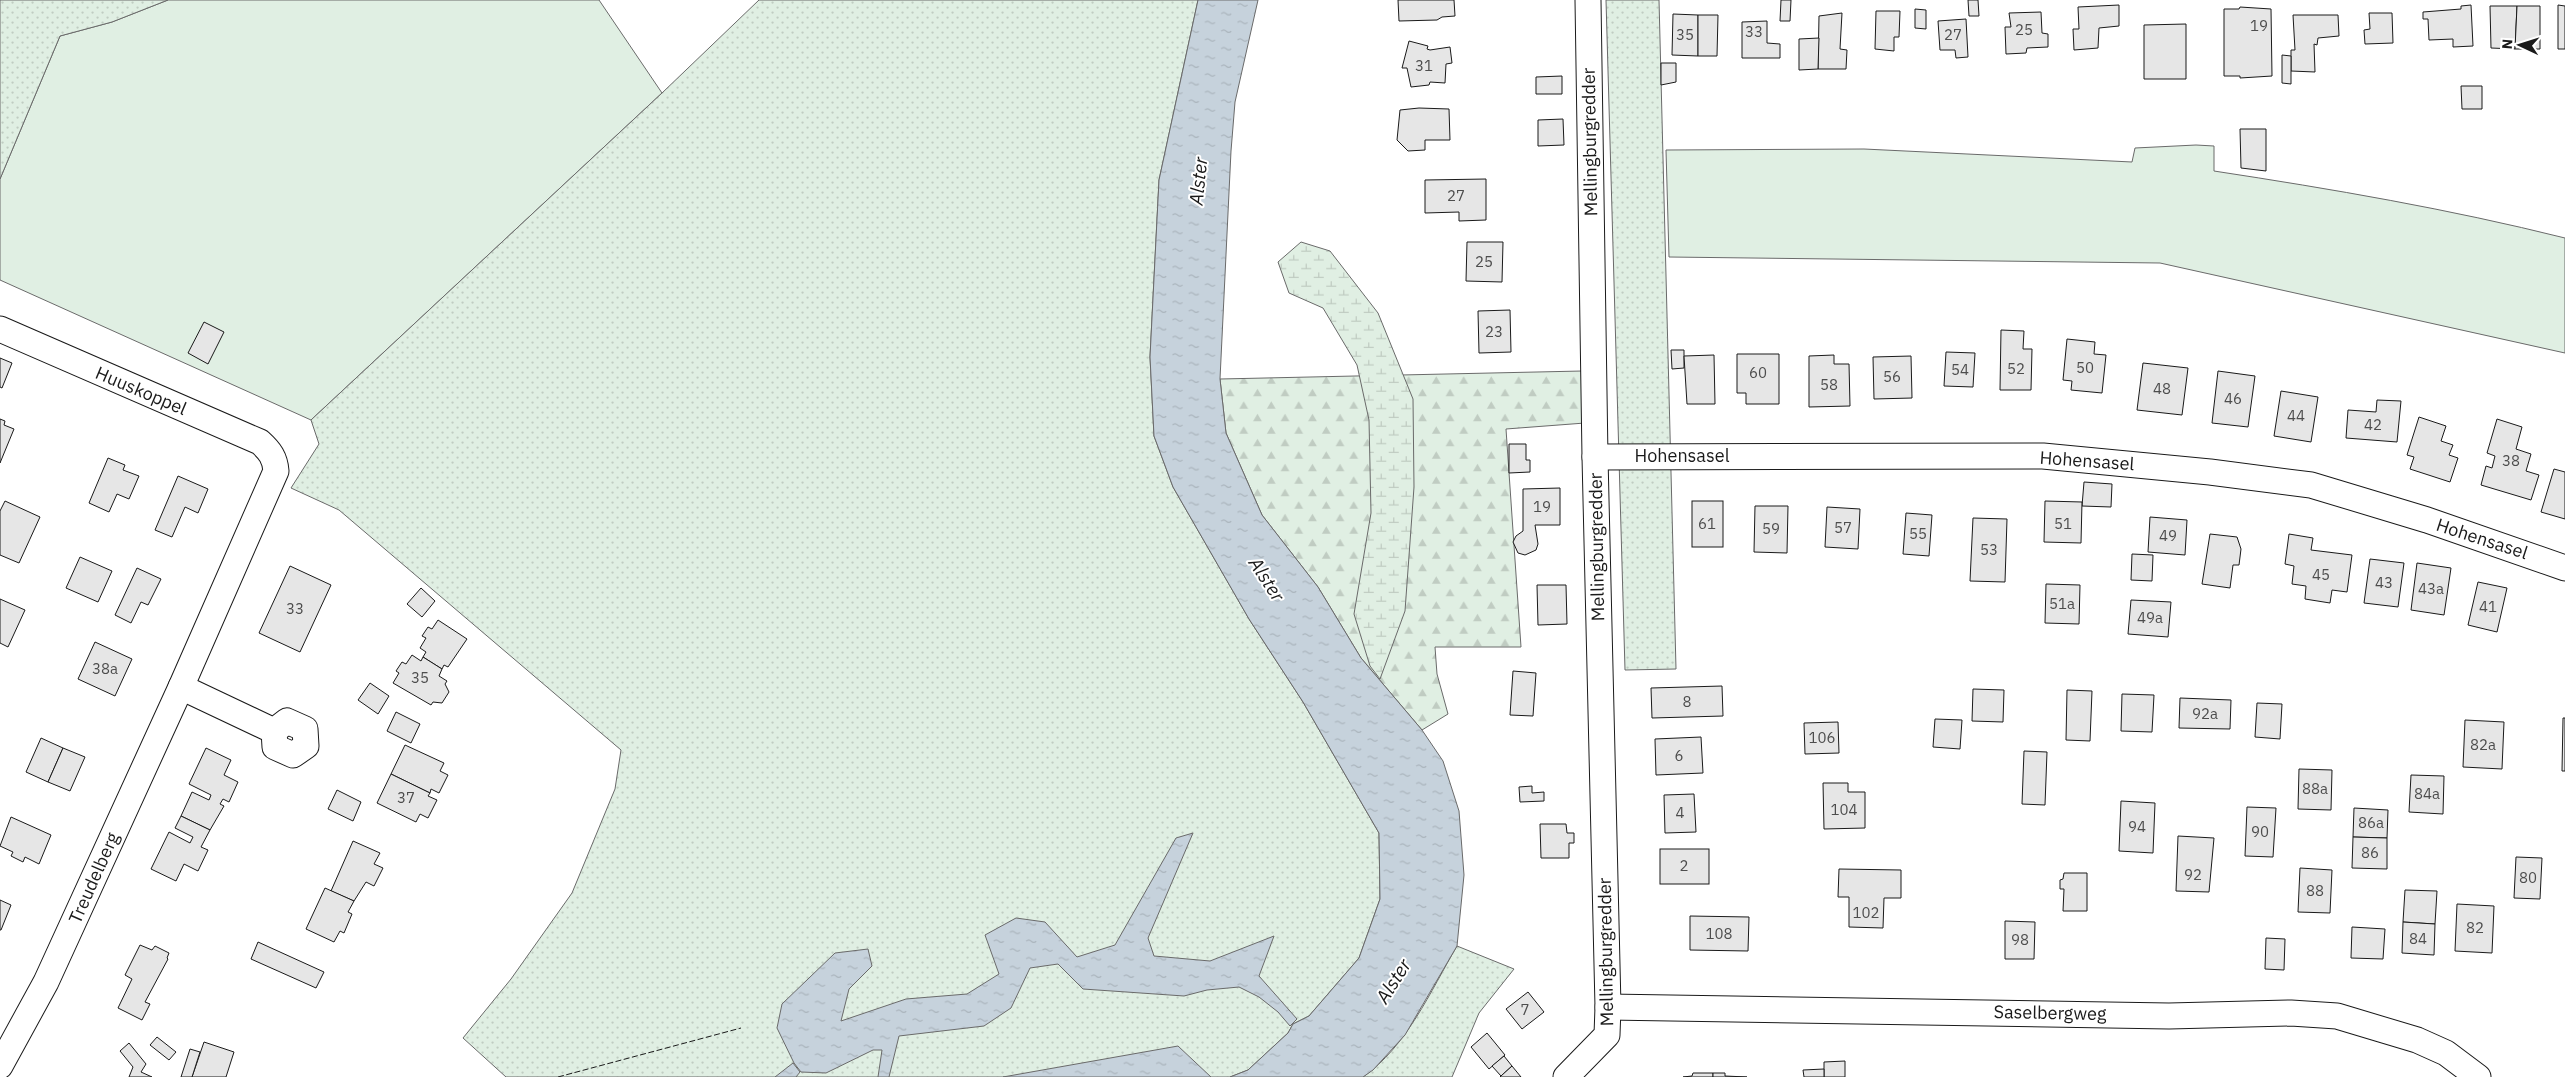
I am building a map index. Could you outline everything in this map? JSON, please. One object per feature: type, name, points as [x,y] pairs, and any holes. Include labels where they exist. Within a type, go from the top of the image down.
[{"type":"street","name":"Mellingburgredder","points":[[1566,1077],[1607,1035],[1608,1006],[1595,456],[1588,0]]},
{"type":"street","name":"Huuskoppel","points":[[0,330],[260,442],[269,450],[275,461]]},
{"type":"street","name":"Hohensasel","points":[[1595,456],[2043,456],[2210,472],[2311,485],[2436,523],[2565,568]]},
{"type":"street","name":"Treudelberg","points":[[0,1066],[46,982],[181,687],[274,479],[275,461]]},
{"type":"street","points":[[181,687],[274,731]]},
{"type":"street","name":"Saselbergweg","points":[[1608,1006],[2169,1016],[2291,1013],[2337,1016],[2417,1040],[2446,1053],[2478,1077]]},
{"type":"green space","points":[[0,0],[168,0],[112,22],[60,36],[0,179]]},
{"type":"green space","points":[[168,0],[599,0],[662,93],[311,420],[0,280],[0,179],[60,36],[112,22]]},
{"type":"green space","points":[[759,0],[1198,0],[1159,180],[1150,357],[1154,436],[1173,487],[1249,619],[1303,702],[1379,833],[1380,899],[1359,958],[1309,1016],[1293,1024],[1288,1033],[1248,1070],[1230,1077],[506,1077],[463,1038],[511,979],[572,893],[615,789],[621,750],[339,510],[291,488],[319,444],[311,420],[662,93]]},
{"type":"green space","points":[[1606,0],[1659,0],[1676,669],[1625,670]]},
{"type":"green space","points":[[2214,146],[2214,171],[2390,200],[2565,238],[2565,353],[2160,263],[1669,257],[1666,150],[1864,149],[2132,162],[2135,148]]},
{"type":"green space","points":[[1301,242],[1330,251],[1378,313],[1413,399],[1414,487],[1405,611],[1380,679],[1370,666],[1354,614],[1371,513],[1369,420],[1357,365],[1323,308],[1289,293],[1278,262]]},
{"type":"green space","points":[[1582,371],[1585,423],[1506,429],[1521,647],[1435,647],[1437,674],[1448,714],[1422,730],[1361,658],[1318,587],[1262,515],[1226,433],[1220,379]]},
{"type":"green space","points":[[1457,946],[1514,969],[1479,1013],[1452,1077],[1363,1077],[1379,1064],[1405,1034]]},
{"type":"water","name":"Alster","points":[[1198,0],[1258,0],[1235,102],[1231,151],[1220,379],[1226,433],[1262,515],[1318,587],[1361,658],[1422,730],[1443,761],[1459,811],[1464,875],[1457,946],[1405,1035],[1373,1070],[1363,1077],[1230,1077],[1248,1070],[1288,1033],[1293,1024],[1309,1016],[1359,958],[1380,899],[1379,833],[1303,702],[1249,619],[1173,487],[1154,436],[1150,357],[1159,180]]},
{"type":"water","points":[[1193,833],[1148,938],[1154,956],[1210,961],[1274,936],[1259,976],[1297,1019],[1290,1026],[1278,1012],[1259,997],[1239,987],[1207,990],[1184,996],[1083,989],[1058,964],[1030,968],[1011,1008],[984,1026],[899,1036],[889,1077],[878,1077],[882,1050],[873,1050],[826,1073],[801,1072],[794,1063],[777,1028],[782,1004],[835,953],[868,949],[872,966],[849,989],[841,1021],[906,999],[967,994],[999,974],[985,935],[1016,918],[1045,922],[1077,957],[1115,945],[1176,838]]},
{"type":"water","points":[[1178,1046],[1211,1077],[1003,1077]]},
{"type":"water","points":[[793,1063],[800,1072],[796,1077],[775,1077]]},
{"type":"building","points":[[1398,0],[1454,0],[1455,16],[1442,17],[1437,20],[1399,21]]},
{"type":"building","points":[[1781,0],[1791,0],[1790,21],[1780,21]]},
{"type":"building","points":[[1968,0],[1978,0],[1979,16],[1969,16]]},
{"type":"building","points":[[2119,5],[2119,26],[2099,28],[2098,48],[2074,50],[2073,29],[2079,29],[2078,7]]},
{"type":"building","points":[[2471,5],[2473,46],[2453,47],[2453,39],[2429,40],[2428,19],[2423,19],[2423,12],[2461,9],[2461,6]]},
{"type":"building","points":[[2558,5],[2565,6],[2565,49],[2558,49]]},
{"type":"building","points":[[2490,6],[2517,6],[2515,49],[2491,48]]},
{"type":"building","points":[[2517,6],[2540,6],[2540,49],[2515,49]]},
{"type":"building","points":[[2240,7],[2271,9],[2272,76],[2240,78],[2240,76],[2224,76],[2224,9],[2239,9]]},
{"type":"building","points":[[1915,9],[1926,10],[1926,29],[1915,28]]},
{"type":"building","points":[[1876,11],[1900,11],[1899,37],[1894,37],[1894,51],[1875,49]]},
{"type":"building","points":[[2041,12],[2042,33],[2048,34],[2048,47],[2027,48],[2026,53],[2006,54],[2005,27],[2011,27],[2009,13]]},
{"type":"building","points":[[1842,13],[1840,49],[1847,50],[1846,69],[1818,69],[1819,16]]},
{"type":"building","points":[[2369,13],[2392,13],[2393,43],[2365,44],[2364,30],[2370,29]]},
{"type":"building","points":[[1673,14],[1698,15],[1698,56],[1672,55]]},
{"type":"building","points":[[1698,15],[1718,15],[1717,56],[1698,56]]},
{"type":"building","points":[[2293,15],[2338,15],[2339,36],[2318,38],[2317,45],[2314,44],[2315,72],[2291,71],[2291,50],[2295,50]]},
{"type":"building","points":[[1966,19],[1968,57],[1956,58],[1955,50],[1940,50],[1938,21]]},
{"type":"building","points":[[1767,21],[1767,43],[1780,44],[1780,58],[1742,58],[1742,22]]},
{"type":"building","points":[[2186,24],[2186,79],[2144,79],[2144,25]]},
{"type":"building","points":[[1819,38],[1818,69],[1799,70],[1799,39]]},
{"type":"building","points":[[1409,41],[1428,46],[1427,49],[1430,50],[1450,47],[1452,63],[1446,64],[1445,83],[1430,82],[1429,85],[1411,87],[1407,68],[1402,68]]},
{"type":"building","points":[[2282,55],[2291,56],[2291,84],[2282,83]]},
{"type":"building","points":[[1661,63],[1676,63],[1676,82],[1661,85]]},
{"type":"building","points":[[1562,76],[1562,94],[1536,94],[1536,77]]},
{"type":"building","points":[[2461,86],[2482,86],[2482,109],[2462,109]]},
{"type":"building","points":[[1419,108],[1449,109],[1450,140],[1425,140],[1425,150],[1408,151],[1397,140],[1400,110]]},
{"type":"building","points":[[1563,119],[1564,145],[1538,146],[1538,120]]},
{"type":"building","points":[[2240,129],[2266,129],[2266,171],[2241,168]]},
{"type":"building","points":[[1486,179],[1486,220],[1459,221],[1459,212],[1425,213],[1425,180]]},
{"type":"building","points":[[1467,242],[1503,242],[1502,282],[1466,281]]},
{"type":"building","points":[[1510,310],[1511,352],[1479,353],[1478,311]]},
{"type":"building","points":[[204,322],[224,332],[208,364],[188,353]]},
{"type":"building","points":[[2001,330],[2024,331],[2023,349],[2032,349],[2031,390],[2000,390]]},
{"type":"building","points":[[2067,339],[2095,342],[2094,354],[2106,355],[2102,393],[2071,390],[2072,381],[2063,380]]},
{"type":"building","points":[[1671,350],[1684,350],[1684,368],[1672,369]]},
{"type":"building","points":[[1946,352],[1975,353],[1973,387],[1944,386]]},
{"type":"building","points":[[1737,354],[1779,354],[1779,404],[1746,404],[1746,393],[1737,393]]},
{"type":"building","points":[[1714,355],[1715,404],[1687,404],[1684,356]]},
{"type":"building","points":[[1834,355],[1834,364],[1849,364],[1850,406],[1809,407],[1809,356]]},
{"type":"building","points":[[1911,356],[1912,398],[1874,399],[1873,357]]},
{"type":"building","points":[[0,358],[12,363],[2,388],[0,387]]},
{"type":"building","points":[[2143,363],[2188,368],[2182,415],[2137,410]]},
{"type":"building","points":[[2218,371],[2255,376],[2248,427],[2212,423]]},
{"type":"building","points":[[2281,391],[2318,397],[2311,442],[2274,436]]},
{"type":"building","points":[[2377,400],[2401,401],[2397,442],[2346,438],[2348,410],[2376,412]]},
{"type":"building","points":[[2419,417],[2446,426],[2441,441],[2453,445],[2449,455],[2458,458],[2450,482],[2410,469],[2414,457],[2407,455]]},
{"type":"building","points":[[0,419],[5,421],[4,425],[14,429],[0,463]]},
{"type":"building","points":[[2497,419],[2522,427],[2516,449],[2531,454],[2526,471],[2539,475],[2531,500],[2481,485],[2486,466],[2492,468],[2495,456],[2487,453]]},
{"type":"building","points":[[1509,444],[1526,444],[1526,460],[1530,460],[1530,472],[1509,473]]},
{"type":"building","points":[[108,458],[125,465],[123,470],[139,476],[129,499],[117,494],[109,512],[89,503]]},
{"type":"building","points":[[2554,469],[2565,472],[2565,519],[2541,512]]},
{"type":"building","points":[[178,476],[208,489],[198,513],[185,507],[172,537],[155,530]]},
{"type":"building","points":[[2084,482],[2112,484],[2111,507],[2082,506]]},
{"type":"building","points":[[1560,488],[1560,525],[1535,525],[1538,544],[1536,550],[1525,555],[1518,553],[1513,542],[1516,536],[1523,531],[1523,489]]},
{"type":"building","points":[[5,501],[40,517],[19,563],[0,555],[0,511]]},
{"type":"building","points":[[1692,501],[1723,501],[1723,547],[1692,547]]},
{"type":"building","points":[[2045,501],[2082,502],[2081,543],[2044,542]]},
{"type":"building","points":[[1755,506],[1788,506],[1787,553],[1754,552]]},
{"type":"building","points":[[1827,507],[1860,509],[1858,549],[1825,547]]},
{"type":"building","points":[[1906,513],[1932,515],[1929,556],[1903,554]]},
{"type":"building","points":[[2150,517],[2187,520],[2185,555],[2148,552]]},
{"type":"building","points":[[1973,518],[2007,519],[2005,582],[1970,581]]},
{"type":"building","points":[[2210,534],[2237,537],[2241,549],[2239,565],[2233,565],[2230,588],[2202,584]]},
{"type":"building","points":[[2289,534],[2313,538],[2311,550],[2352,555],[2347,592],[2332,590],[2330,603],[2305,599],[2306,586],[2292,584],[2294,566],[2285,564]]},
{"type":"building","points":[[2132,554],[2153,555],[2152,581],[2131,580]]},
{"type":"building","points":[[80,557],[112,571],[98,602],[66,588]]},
{"type":"building","points":[[2370,559],[2404,563],[2398,607],[2364,603]]},
{"type":"building","points":[[2417,563],[2451,568],[2444,615],[2411,610]]},
{"type":"building","points":[[290,566],[331,585],[300,652],[259,633]]},
{"type":"building","points":[[137,568],[161,579],[148,605],[141,602],[131,623],[115,615]]},
{"type":"building","points":[[2478,582],[2507,588],[2497,632],[2468,625]]},
{"type":"building","points":[[2046,584],[2080,585],[2079,624],[2045,623]]},
{"type":"building","points":[[1537,585],[1566,585],[1567,624],[1538,625]]},
{"type":"building","points":[[421,588],[435,601],[422,617],[407,604]]},
{"type":"building","points":[[0,599],[25,610],[8,647],[0,643]]},
{"type":"building","points":[[2131,600],[2171,602],[2168,637],[2128,634]]},
{"type":"building","points":[[438,620],[467,639],[448,667],[444,665],[442,669],[423,657],[426,652],[420,648],[426,638],[422,636],[428,627],[432,629]]},
{"type":"building","points":[[95,642],[132,659],[115,696],[78,679]]},
{"type":"building","points":[[412,655],[421,661],[423,657],[442,669],[439,676],[447,681],[445,684],[449,692],[442,703],[433,702],[431,705],[393,683],[399,673],[396,671],[402,662],[406,664]]},
{"type":"building","points":[[1513,671],[1536,673],[1533,716],[1510,715]]},
{"type":"building","points":[[370,683],[389,696],[378,714],[358,700]]},
{"type":"building","points":[[1722,686],[1723,716],[1652,718],[1651,688]]},
{"type":"building","points":[[1973,689],[2004,690],[2003,722],[1972,721]]},
{"type":"building","points":[[2067,690],[2092,691],[2090,741],[2066,740]]},
{"type":"building","points":[[2122,694],[2154,695],[2152,732],[2121,731]]},
{"type":"building","points":[[2180,698],[2231,700],[2230,729],[2179,728]]},
{"type":"building","points":[[2257,703],[2282,704],[2280,739],[2255,737]]},
{"type":"building","points":[[396,712],[420,724],[411,743],[387,731]]},
{"type":"building","points":[[2563,718],[2565,718],[2565,771],[2562,771]]},
{"type":"building","points":[[1935,719],[1962,720],[1960,749],[1933,747]]},
{"type":"building","points":[[2465,720],[2504,722],[2502,769],[2463,767]]},
{"type":"building","points":[[1838,722],[1839,753],[1805,754],[1804,723]]},
{"type":"building","points":[[1701,737],[1703,773],[1656,775],[1655,739]]},
{"type":"building","points":[[41,738],[63,748],[48,782],[26,772]]},
{"type":"building","points":[[405,745],[444,763],[440,771],[448,775],[439,793],[431,789],[430,793],[391,774]]},
{"type":"building","points":[[63,748],[85,757],[70,791],[48,782]]},
{"type":"building","points":[[206,748],[231,760],[224,775],[238,782],[229,802],[223,799],[220,804],[224,806],[210,830],[181,816],[192,792],[209,800],[211,795],[189,784]]},
{"type":"building","points":[[2024,751],[2047,752],[2045,805],[2022,804]]},
{"type":"building","points":[[2299,769],[2332,770],[2331,810],[2298,809]]},
{"type":"building","points":[[391,774],[430,793],[428,796],[437,800],[428,818],[420,814],[416,822],[377,803]]},
{"type":"building","points":[[2411,775],[2444,776],[2443,814],[2409,812]]},
{"type":"building","points":[[1823,783],[1848,783],[1848,792],[1865,792],[1865,828],[1824,829]]},
{"type":"building","points":[[1532,786],[1532,793],[1544,792],[1544,801],[1520,802],[1519,787]]},
{"type":"building","points":[[337,790],[361,802],[353,821],[328,809]]},
{"type":"building","points":[[1694,794],[1696,832],[1665,833],[1664,795]]},
{"type":"building","points":[[2121,801],[2155,803],[2153,853],[2119,851]]},
{"type":"building","points":[[2247,807],[2276,808],[2273,857],[2245,856]]},
{"type":"building","points":[[2354,808],[2388,810],[2387,838],[2353,837]]},
{"type":"building","points":[[181,816],[210,830],[201,847],[208,850],[198,871],[184,864],[176,881],[151,869],[169,832],[190,843],[193,837],[175,828]]},
{"type":"building","points":[[11,817],[51,835],[39,864],[25,857],[23,862],[11,856],[13,852],[0,846]]},
{"type":"building","points":[[1540,824],[1566,824],[1567,833],[1574,833],[1574,843],[1569,843],[1569,858],[1541,858]]},
{"type":"building","points":[[2178,836],[2214,838],[2209,892],[2176,891]]},
{"type":"building","points":[[2353,837],[2387,838],[2387,869],[2352,868]]},
{"type":"building","points":[[353,841],[380,853],[374,864],[383,868],[374,886],[366,882],[354,901],[331,891]]},
{"type":"building","points":[[1660,849],[1709,849],[1709,884],[1660,884]]},
{"type":"building","points":[[2516,857],[2542,858],[2540,899],[2514,898]]},
{"type":"building","points":[[2300,868],[2332,870],[2330,913],[2298,912]]},
{"type":"building","points":[[1839,869],[1901,870],[1901,898],[1884,898],[1883,928],[1849,927],[1849,897],[1838,897]]},
{"type":"building","points":[[2064,873],[2087,873],[2087,911],[2063,911],[2064,889],[2060,889],[2060,880],[2063,879]]},
{"type":"building","points":[[325,888],[354,901],[348,912],[352,914],[344,933],[340,931],[334,942],[306,929]]},
{"type":"building","points":[[2405,890],[2437,891],[2435,924],[2403,922]]},
{"type":"building","points":[[0,900],[11,905],[1,930],[0,930]]},
{"type":"building","points":[[2457,904],[2494,906],[2492,953],[2455,951]]},
{"type":"building","points":[[1690,916],[1749,917],[1748,951],[1690,950]]},
{"type":"building","points":[[2005,921],[2035,922],[2034,959],[2005,959]]},
{"type":"building","points":[[2403,922],[2435,924],[2434,955],[2402,953]]},
{"type":"building","points":[[2352,927],[2385,929],[2383,959],[2351,958]]},
{"type":"building","points":[[2266,938],[2285,939],[2284,970],[2265,969]]},
{"type":"building","points":[[258,942],[324,972],[316,988],[251,959]]},
{"type":"building","points":[[140,945],[152,950],[155,946],[169,953],[168,959],[145,1002],[150,1004],[142,1020],[118,1008],[132,979],[125,975]]},
{"type":"building","points":[[1528,992],[1544,1012],[1522,1029],[1506,1009]]},
{"type":"building","points":[[1487,1033],[1505,1055],[1489,1069],[1471,1047]]},
{"type":"building","points":[[157,1037],[176,1052],[169,1060],[150,1045]]},
{"type":"building","points":[[204,1042],[234,1052],[226,1077],[192,1077]]},
{"type":"building","points":[[129,1043],[146,1064],[141,1072],[152,1077],[129,1077],[133,1067],[120,1051]]},
{"type":"building","points":[[190,1049],[200,1052],[192,1077],[181,1077]]},
{"type":"building","points":[[1504,1056],[1512,1066],[1501,1076],[1492,1066]]},
{"type":"building","points":[[1845,1061],[1845,1077],[1824,1077],[1824,1062]]},
{"type":"building","points":[[1512,1066],[1521,1077],[1500,1077],[1501,1076]]},
{"type":"building","points":[[1824,1069],[1824,1077],[1804,1077],[1803,1070]]},
{"type":"building","points":[[1693,1073],[1713,1073],[1713,1077],[1683,1077],[1692,1076]]},
{"type":"building","points":[[1713,1073],[1725,1073],[1725,1076],[1747,1077],[1713,1077]]},
{"type":"fence","points":[[558,1077],[741,1028]]}]
